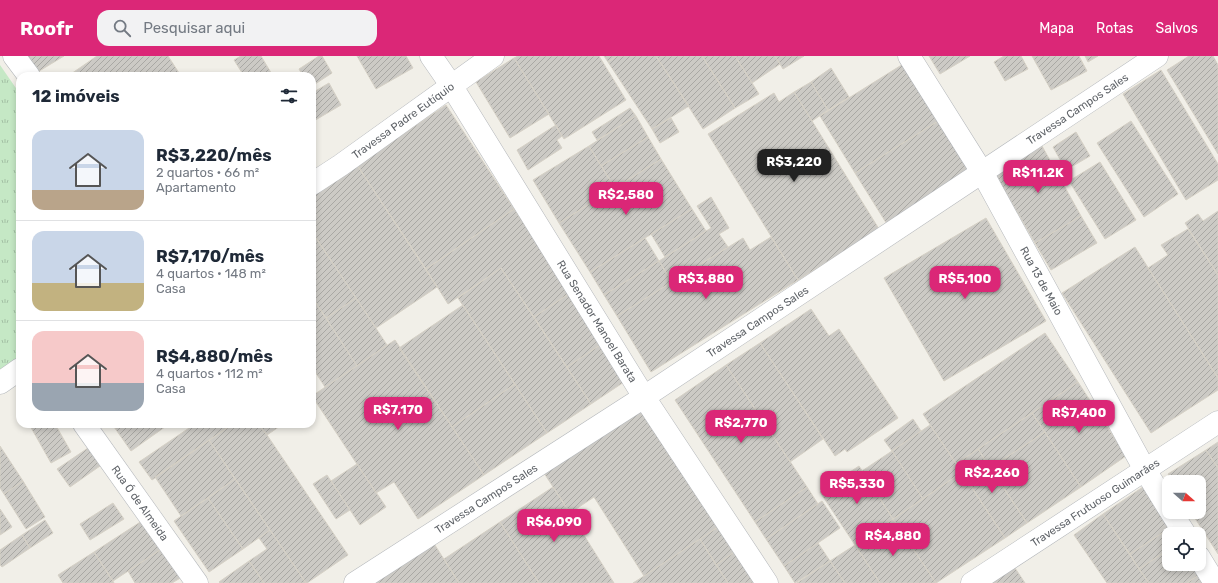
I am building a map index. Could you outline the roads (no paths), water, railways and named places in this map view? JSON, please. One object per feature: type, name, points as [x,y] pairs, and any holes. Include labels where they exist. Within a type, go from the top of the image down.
[{"type":"street","points":[[14,56],[26,72]]},
{"type":"street","name":"Rua Senador Manoel Barata","points":[[431,56],[451,85],[644,397],[767,583]]},
{"type":"street","name":"Travessa Padre Eutíquio","points":[[316,181],[492,56]]},
{"type":"street","name":"Rua 13 de Maio","points":[[909,56],[982,172],[1145,470],[1162,498]]},
{"type":"street","name":"Travessa Campos Sales","points":[[355,583],[644,397],[1157,56]]},
{"type":"street","points":[[0,383],[16,372]]},
{"type":"street","name":"Travessa Frutuoso Guimarães","points":[[972,583],[1218,422]]},
{"type":"street","name":"Rua Ó de Almeida","points":[[87,428],[197,583]]},
{"type":"street","points":[[1206,568],[1215,583]]}]
